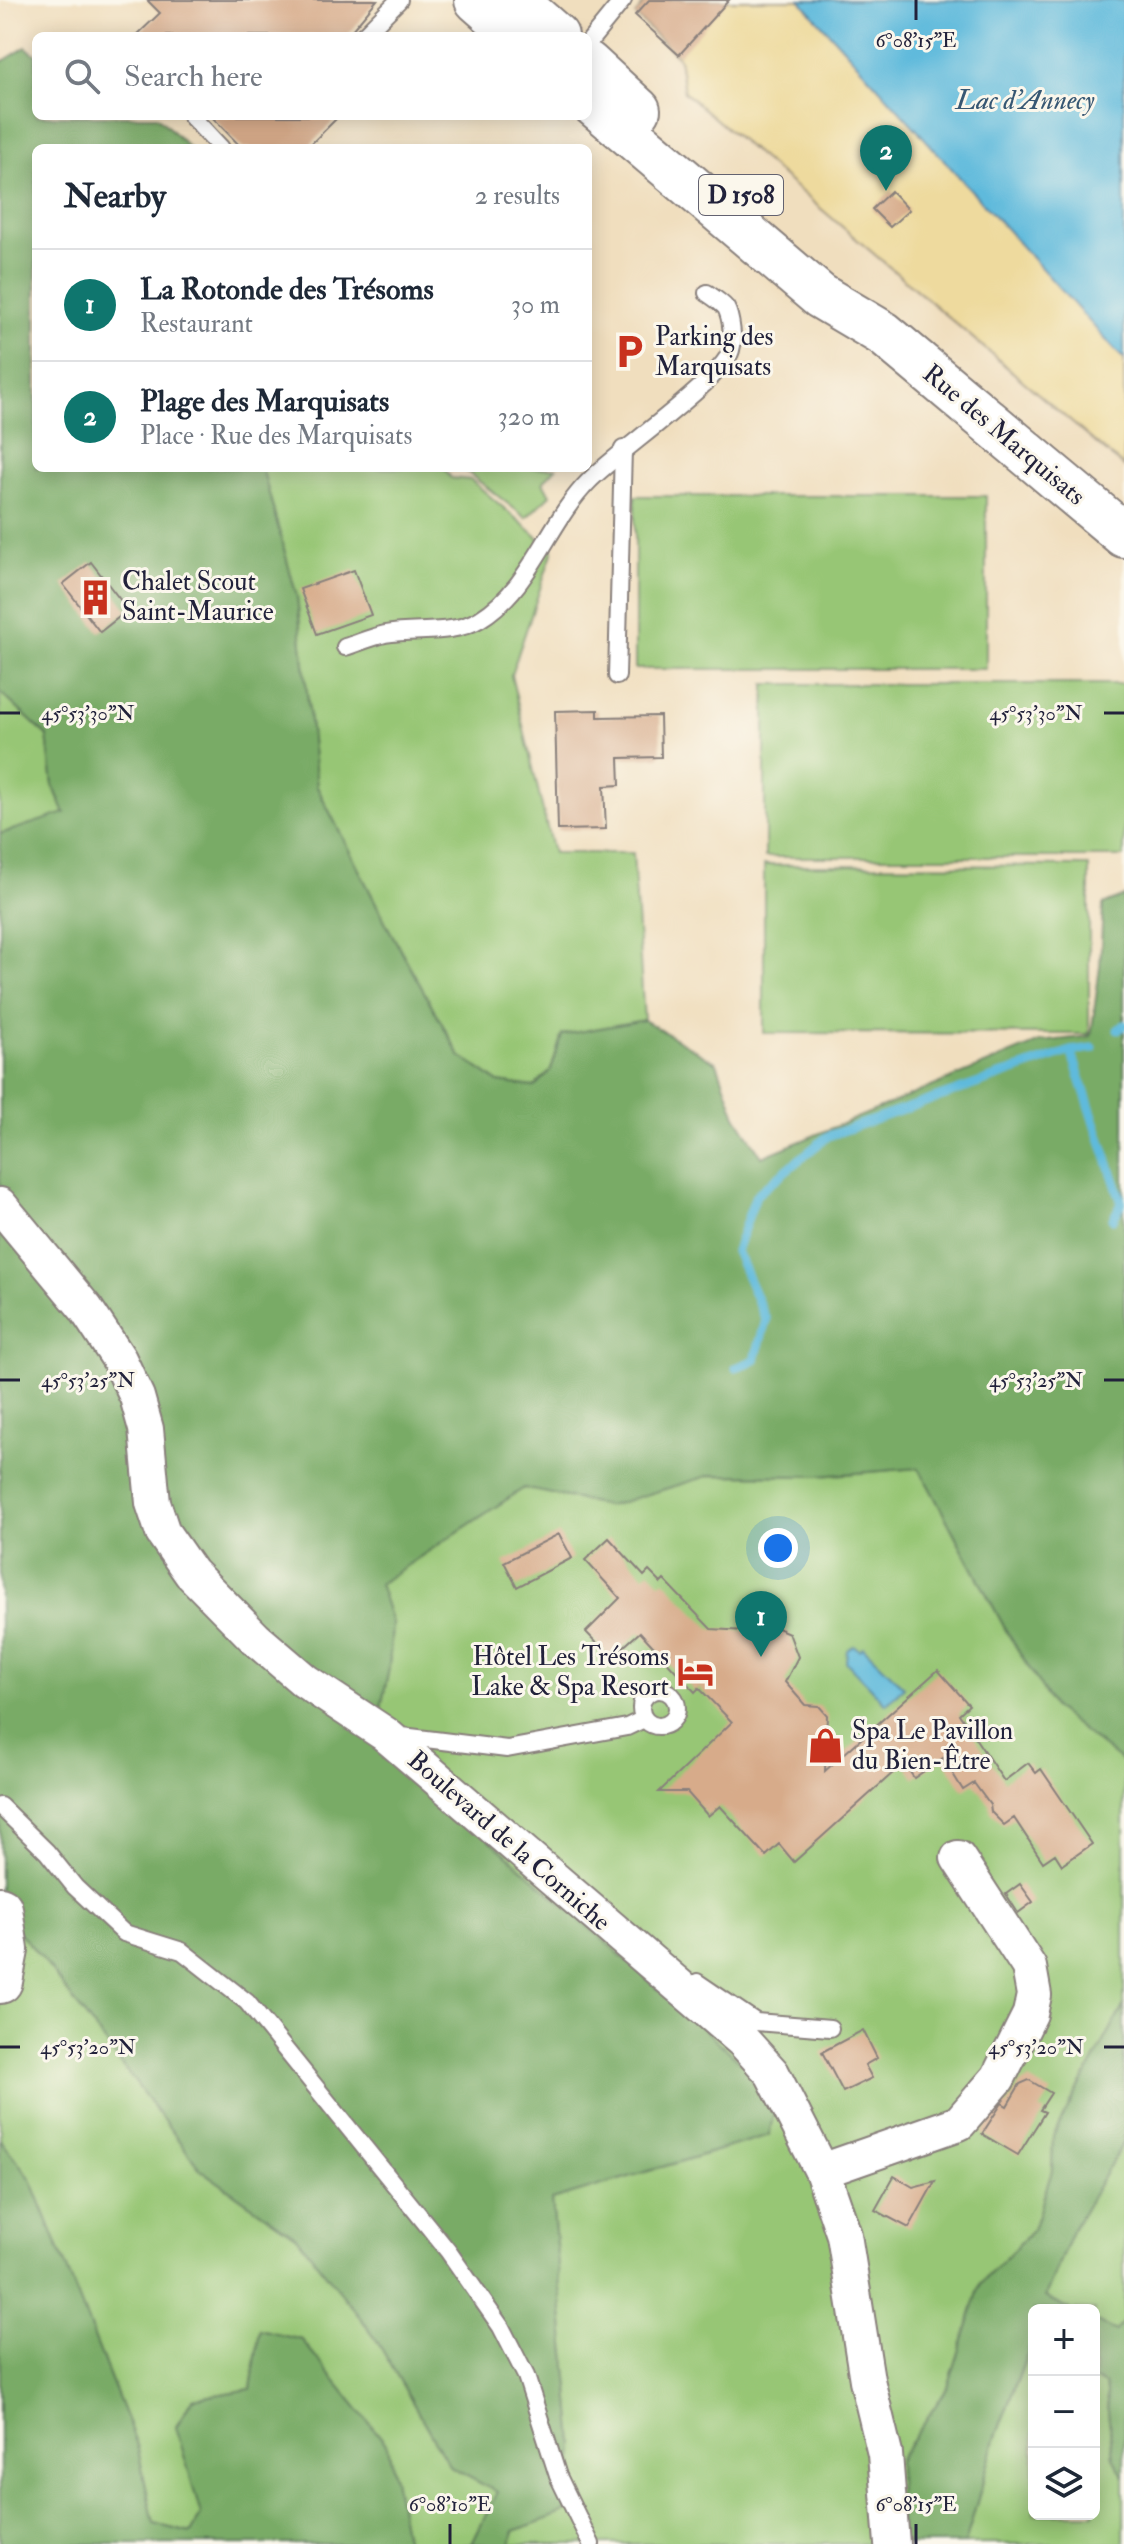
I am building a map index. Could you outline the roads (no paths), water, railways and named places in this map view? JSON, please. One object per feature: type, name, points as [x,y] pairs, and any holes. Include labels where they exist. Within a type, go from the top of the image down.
[{"type":"main road","points":[[515,0],[551,32]]},
{"type":"main road","points":[[469,2],[512,32]]},
{"type":"main road","name":"Rue des Marquisats","points":[[592,67],[835,274],[884,334]]},
{"type":"main road","name":"Rue des Marquisats","points":[[592,102],[820,296],[884,334],[1124,535]]},
{"type":"main road","points":[[0,1909],[6,1950],[0,1981]]},
{"type":"street","name":"Boulevard de la Corniche","points":[[0,1205],[86,1309],[119,1359],[137,1397],[146,1429],[153,1503],[163,1533],[191,1573],[256,1639],[305,1681],[385,1734],[757,2055],[772,2073],[822,2171],[844,2235],[867,2380],[885,2454],[893,2523],[892,2544]]},
{"type":"street","points":[[822,2171],[959,2123],[998,2078],[1030,2014],[1034,1995],[1029,1967],[958,1858]]},
{"type":"lane","points":[[367,32],[399,0]]},
{"type":"lane","points":[[592,38],[623,0]]},
{"type":"lane","points":[[195,120],[217,144]]},
{"type":"lane","points":[[345,647],[385,634],[456,628],[488,613],[524,576],[586,484],[623,449],[719,372],[732,349],[726,308],[707,293]]},
{"type":"lane","points":[[617,676],[623,449]]},
{"type":"lane","points":[[385,1734],[507,1749],[627,1727],[644,1719]]},
{"type":"lane","points":[[0,1806],[47,1852],[75,1887],[124,1933],[182,1951],[247,2002],[448,2251],[501,2327],[526,2376],[558,2476],[591,2544]]},
{"type":"lane","points":[[574,1898],[756,2022],[830,2028]]},
{"type":"water","name":"Lac d'Annecy","points":[[800,0],[1124,0],[1124,359],[1115,350]]},
{"type":"water","points":[[854,1646],[860,1650],[863,1647],[904,1687],[886,1704],[846,1662],[847,1650]]},
{"type":"waterway","points":[[1118,1030],[1124,1025]]},
{"type":"waterway","points":[[736,1368],[755,1360],[766,1320],[736,1251],[756,1195],[828,1136],[1071,1051],[1093,1048]]},
{"type":"waterway","points":[[1071,1051],[1122,1203],[1113,1219]]},
{"type":"place","name":"Plage des Marquisats","points":[[886,191]]},
{"type":"place","name":"Parking des Marquisats","points":[[629,352]]},
{"type":"place","name":"Chalet Scout Saint-Maurice","points":[[96,597]]},
{"type":"place","name":"La Rotonde des Trésoms","points":[[761,1657]]},
{"type":"place","name":"Hôtel Les Trésoms Lake & Spa Resort","points":[[695,1672]]},
{"type":"place","name":"Spa Le Pavillon du Bien-Être","points":[[826,1746]]}]
